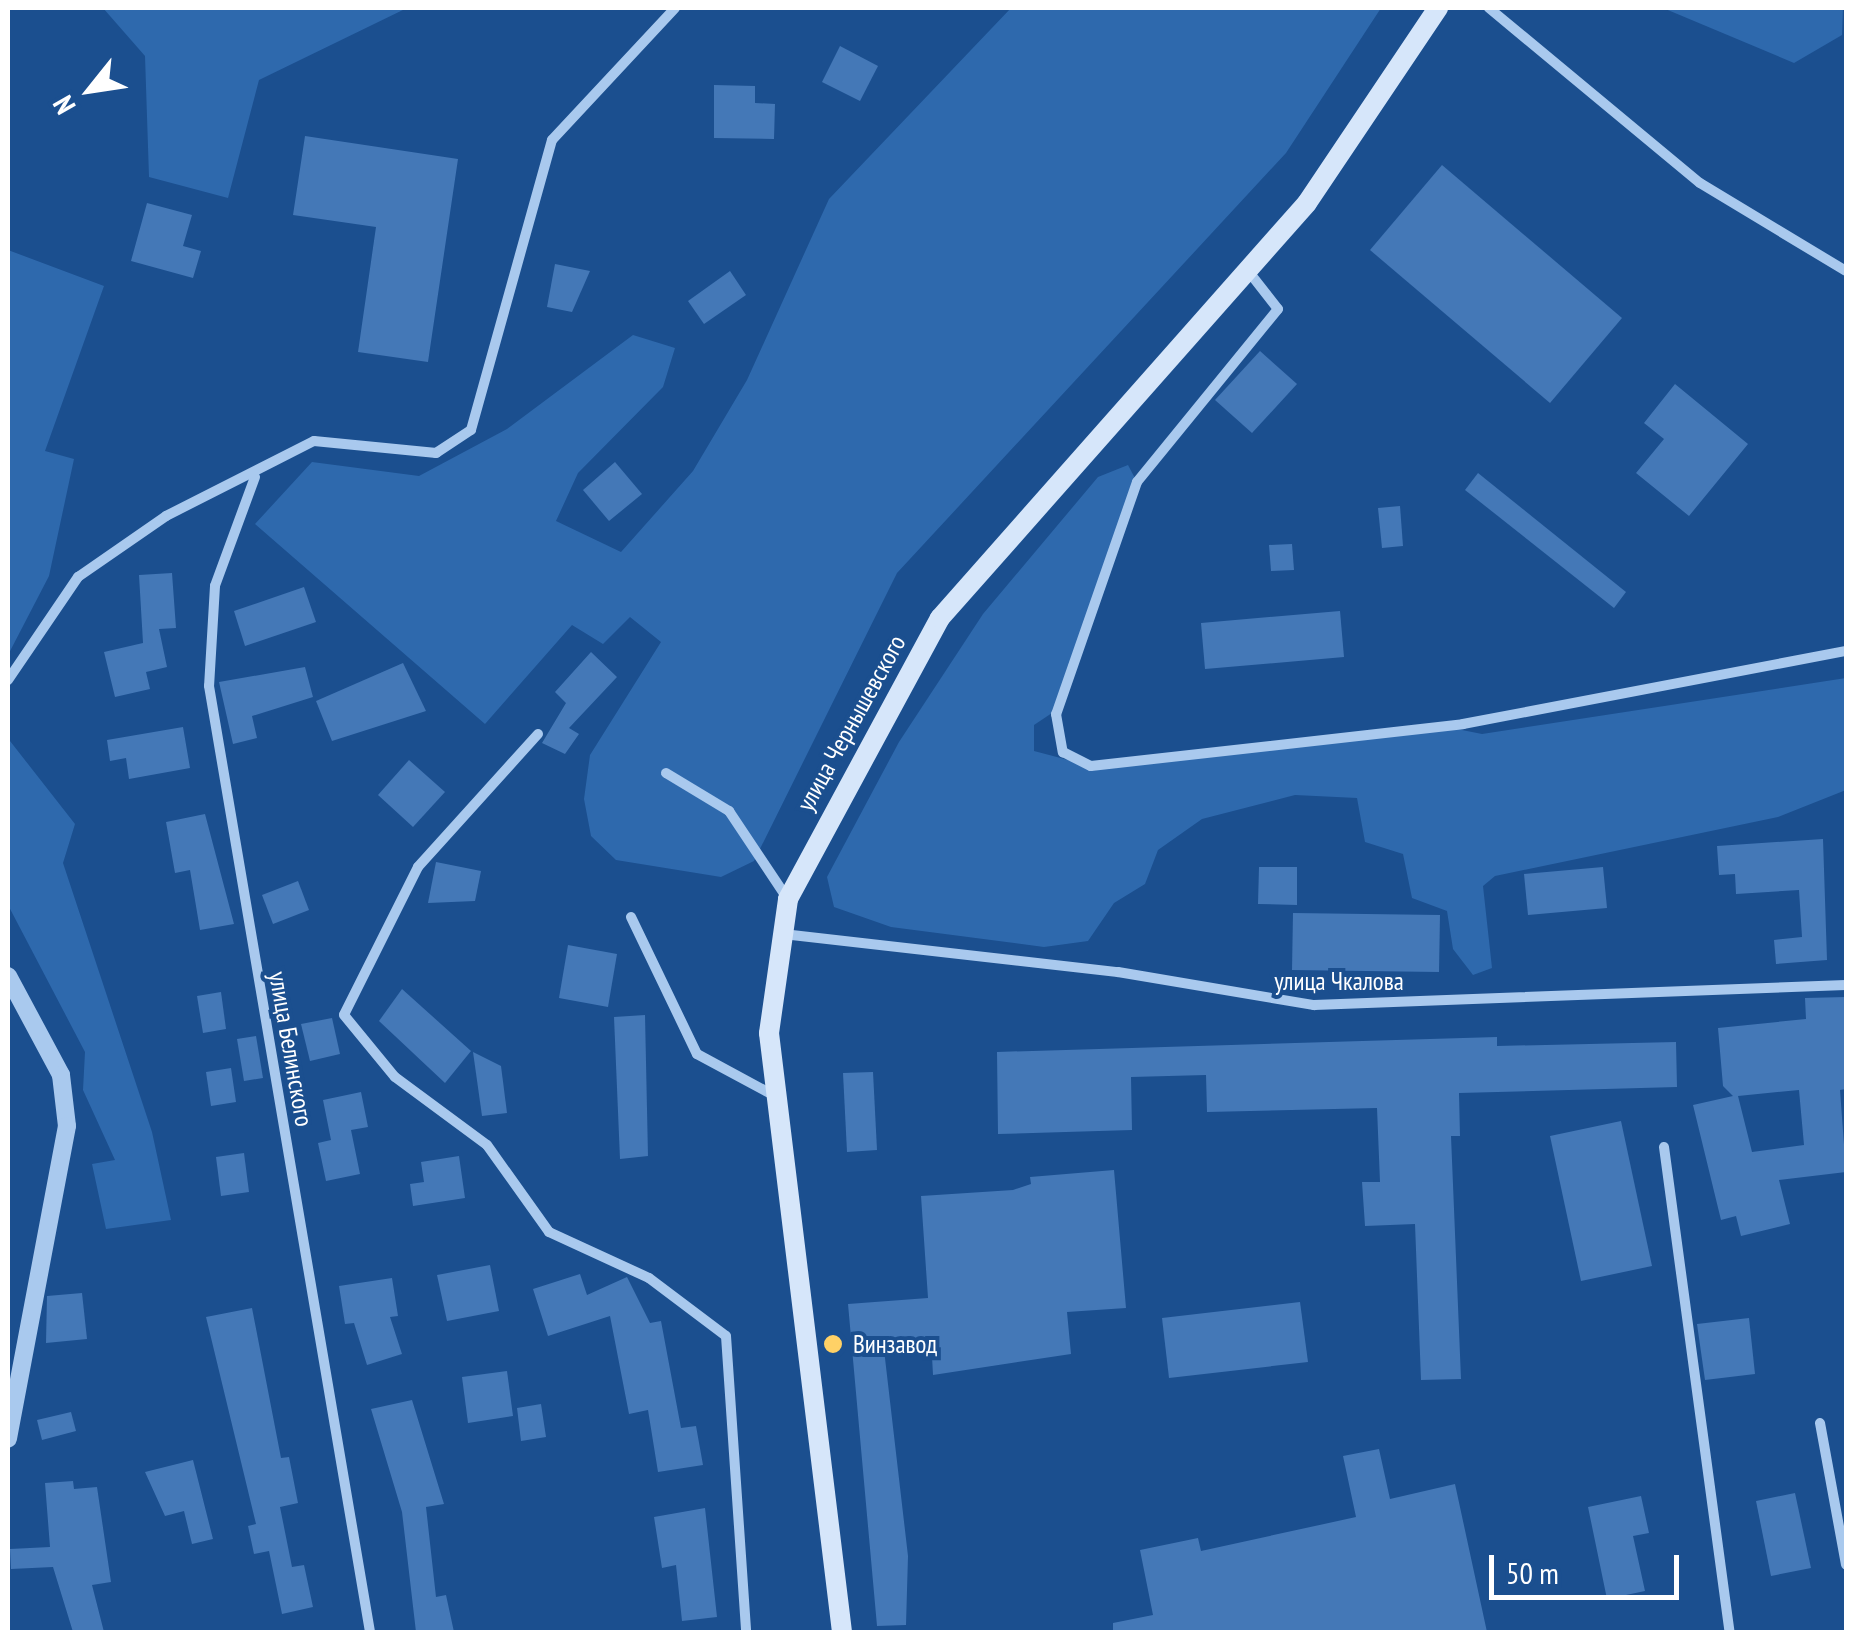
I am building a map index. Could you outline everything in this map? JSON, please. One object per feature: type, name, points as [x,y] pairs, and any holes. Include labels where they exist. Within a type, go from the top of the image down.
[{"type":"main road","name":"улица Чернышевского","points":[[842,1632],[819,1398],[769,1033],[777,933],[788,898],[940,618],[1249,272],[1377,108],[1438,8]]},
{"type":"street","points":[[8,680],[78,577],[166,516],[255,477],[314,441],[436,454],[471,430],[552,140],[675,8]]},
{"type":"street","points":[[1489,8],[1700,183],[1846,271]]},
{"type":"street","points":[[1249,272],[1278,309],[1136,482],[1056,714],[1062,752],[1091,766],[1464,724],[1846,650]]},
{"type":"street","name":"улица Белинского","points":[[255,477],[214,586],[209,686],[370,1632]]},
{"type":"street","points":[[538,734],[418,867],[344,1014],[396,1077],[487,1145],[549,1232],[650,1278],[726,1336],[746,1632]]},
{"type":"street","points":[[666,773],[729,811],[788,898]]},
{"type":"street","points":[[631,917],[697,1054],[775,1096]]},
{"type":"street","name":"улица Чкалова","points":[[777,933],[1118,972],[1314,1006],[1846,985]]},
{"type":"street","points":[[8,976],[61,1075],[67,1126],[8,1438]]},
{"type":"street","points":[[1664,1147],[1730,1632]]},
{"type":"street","points":[[1820,1423],[1846,1564]]},
{"type":"shaded area","points":[[103,8],[407,8],[259,80],[228,198],[149,177],[145,56]]},
{"type":"shaded area","points":[[1011,8],[1381,8],[1286,153],[897,573],[754,861],[721,877],[616,860],[591,836],[584,799],[590,755],[661,642],[630,617],[603,644],[572,625],[485,724],[255,524],[312,462],[419,476],[507,429],[633,335],[675,348],[663,387],[578,473],[556,521],[621,552],[693,471],[747,380],[829,199]]},
{"type":"shaded area","points":[[1663,8],[1843,8],[1842,35],[1794,63]]},
{"type":"shaded area","points":[[8,250],[104,286],[45,451],[74,459],[49,576],[8,655]]},
{"type":"shaded area","points":[[1128,465],[1137,482],[1058,709],[1034,725],[1034,751],[1091,766],[1442,726],[1482,734],[1846,678],[1846,790],[1778,817],[1495,876],[1483,886],[1492,968],[1473,975],[1453,949],[1447,911],[1412,898],[1403,854],[1365,842],[1357,798],[1295,795],[1202,819],[1158,850],[1145,884],[1114,903],[1088,941],[1044,947],[891,927],[834,907],[827,877],[899,742],[983,614],[1098,477]]},
{"type":"shaded area","points":[[10,741],[75,824],[63,863],[152,1132],[171,1220],[106,1229],[92,1164],[115,1160],[83,1090],[85,1052],[8,905]]},
{"type":"building","points":[[840,46],[878,66],[860,101],[822,82]]},
{"type":"building","points":[[714,85],[755,86],[755,103],[775,104],[774,139],[714,138]]},
{"type":"building","points":[[305,136],[458,159],[428,362],[358,352],[376,227],[293,215]]},
{"type":"building","points":[[1442,165],[1622,318],[1550,403],[1370,250]]},
{"type":"building","points":[[147,203],[192,215],[183,246],[201,251],[193,278],[131,261]]},
{"type":"building","points":[[555,264],[590,271],[572,312],[547,307]]},
{"type":"building","points":[[730,271],[746,295],[704,324],[688,301]]},
{"type":"building","points":[[1260,351],[1297,384],[1252,433],[1215,400]]},
{"type":"building","points":[[1675,384],[1748,444],[1689,516],[1636,473],[1664,439],[1644,423]]},
{"type":"building","points":[[615,462],[642,494],[609,521],[583,490]]},
{"type":"building","points":[[1478,473],[1626,592],[1614,608],[1465,490]]},
{"type":"building","points":[[1400,506],[1403,546],[1382,548],[1378,508]]},
{"type":"building","points":[[1292,544],[1294,570],[1271,571],[1269,545]]},
{"type":"building","points":[[172,573],[176,628],[159,629],[167,667],[146,672],[150,689],[115,697],[104,652],[143,643],[139,575]]},
{"type":"building","points":[[304,587],[316,622],[245,646],[234,611]]},
{"type":"building","points":[[1340,611],[1344,657],[1205,669],[1201,623]]},
{"type":"building","points":[[591,652],[617,677],[569,728],[579,734],[565,754],[542,743],[566,703],[555,692]]},
{"type":"building","points":[[403,663],[426,711],[332,741],[316,701]]},
{"type":"building","points":[[305,667],[313,697],[252,716],[257,738],[233,744],[219,682]]},
{"type":"building","points":[[183,727],[190,768],[129,779],[126,758],[110,761],[107,740]]},
{"type":"building","points":[[409,760],[445,792],[413,827],[378,795]]},
{"type":"building","points":[[205,814],[234,924],[200,930],[190,870],[175,873],[166,822]]},
{"type":"building","points":[[1823,839],[1827,960],[1776,964],[1774,940],[1802,937],[1799,890],[1736,894],[1735,874],[1719,875],[1717,846]]},
{"type":"building","points":[[436,862],[481,871],[475,901],[428,903]]},
{"type":"building","points":[[1259,867],[1297,867],[1297,905],[1258,904]]},
{"type":"building","points":[[1603,867],[1607,908],[1528,915],[1524,874]]},
{"type":"building","points":[[298,881],[309,910],[273,924],[262,895]]},
{"type":"building","points":[[1293,913],[1440,915],[1439,972],[1292,970]]},
{"type":"building","points":[[568,945],[617,954],[608,1007],[559,998]]},
{"type":"building","points":[[402,989],[471,1051],[445,1083],[379,1021]]},
{"type":"building","points":[[221,992],[226,1029],[203,1033],[197,996]]},
{"type":"building","points":[[1846,997],[1846,1089],[1840,1090],[1846,1172],[1779,1180],[1790,1224],[1741,1236],[1736,1216],[1721,1220],[1693,1105],[1733,1096],[1723,1086],[1718,1028],[1806,1019],[1805,998]],"holes":[[[1799,1090],[1804,1145],[1752,1152],[1738,1096]]]},
{"type":"building","points":[[645,1015],[648,1156],[620,1159],[614,1017]]},
{"type":"building","points":[[332,1018],[340,1054],[310,1061],[301,1024]]},
{"type":"building","points":[[256,1036],[263,1078],[244,1081],[237,1039]]},
{"type":"building","points":[[1497,1037],[1497,1046],[1676,1042],[1677,1087],[1459,1093],[1460,1136],[1451,1136],[1461,1379],[1421,1380],[1415,1224],[1365,1226],[1362,1182],[1380,1182],[1377,1108],[1207,1112],[1206,1075],[1131,1077],[1132,1130],[998,1134],[997,1052]]},
{"type":"building","points":[[473,1052],[501,1066],[507,1113],[482,1116]]},
{"type":"building","points":[[231,1068],[236,1102],[211,1106],[206,1072]]},
{"type":"building","points":[[873,1072],[877,1150],[847,1152],[843,1073]]},
{"type":"building","points":[[361,1092],[368,1127],[351,1130],[360,1174],[326,1181],[318,1143],[331,1140],[323,1100]]},
{"type":"building","points":[[1621,1121],[1652,1266],[1581,1281],[1550,1136]]},
{"type":"building","points":[[244,1153],[249,1192],[221,1196],[216,1157]]},
{"type":"building","points":[[459,1156],[465,1198],[413,1206],[410,1184],[424,1182],[421,1162]]},
{"type":"building","points":[[1114,1170],[1126,1308],[1067,1312],[1071,1354],[933,1375],[931,1338],[883,1341],[908,1556],[906,1625],[877,1626],[848,1304],[928,1298],[921,1196],[1013,1190],[1031,1184],[1030,1177]]},
{"type":"building","points":[[490,1265],[499,1311],[447,1321],[437,1275]]},
{"type":"building","points":[[580,1274],[587,1295],[627,1277],[650,1323],[661,1321],[681,1428],[696,1426],[703,1465],[658,1472],[648,1410],[629,1414],[610,1316],[548,1336],[533,1289]]},
{"type":"building","points":[[392,1278],[398,1316],[390,1317],[402,1354],[367,1365],[354,1323],[345,1324],[339,1286]]},
{"type":"building","points":[[82,1293],[87,1339],[46,1343],[47,1296]]},
{"type":"building","points":[[1300,1302],[1308,1362],[1169,1378],[1162,1318]]},
{"type":"building","points":[[252,1308],[281,1458],[289,1457],[298,1503],[280,1507],[292,1567],[304,1565],[313,1607],[282,1614],[269,1551],[254,1554],[248,1526],[256,1524],[206,1317]]},
{"type":"building","points":[[1749,1318],[1755,1374],[1705,1380],[1697,1324]]},
{"type":"building","points":[[507,1371],[513,1416],[468,1423],[462,1377]]},
{"type":"building","points":[[412,1400],[444,1504],[426,1507],[436,1597],[446,1595],[454,1632],[416,1632],[402,1512],[371,1409]]},
{"type":"building","points":[[541,1404],[546,1437],[521,1441],[517,1408]]},
{"type":"building","points":[[71,1412],[76,1431],[42,1440],[37,1420]]},
{"type":"building","points":[[1379,1449],[1390,1499],[1455,1484],[1487,1632],[1113,1632],[1113,1623],[1153,1615],[1140,1550],[1198,1538],[1201,1551],[1356,1517],[1343,1456]]},
{"type":"building","points":[[193,1460],[213,1539],[192,1544],[184,1511],[165,1516],[145,1472]]},
{"type":"building","points":[[73,1481],[74,1489],[97,1487],[111,1582],[92,1585],[104,1632],[73,1632],[53,1567],[11,1569],[10,1549],[50,1547],[45,1483]]},
{"type":"building","points":[[1795,1493],[1811,1568],[1771,1576],[1756,1501]]},
{"type":"building","points":[[1641,1496],[1649,1533],[1633,1536],[1645,1591],[1607,1599],[1588,1507]]},
{"type":"building","points":[[705,1508],[717,1617],[682,1621],[676,1565],[662,1568],[654,1517]]},
{"type":"place","name":"Винзавод","points":[[833,1344]]}]
